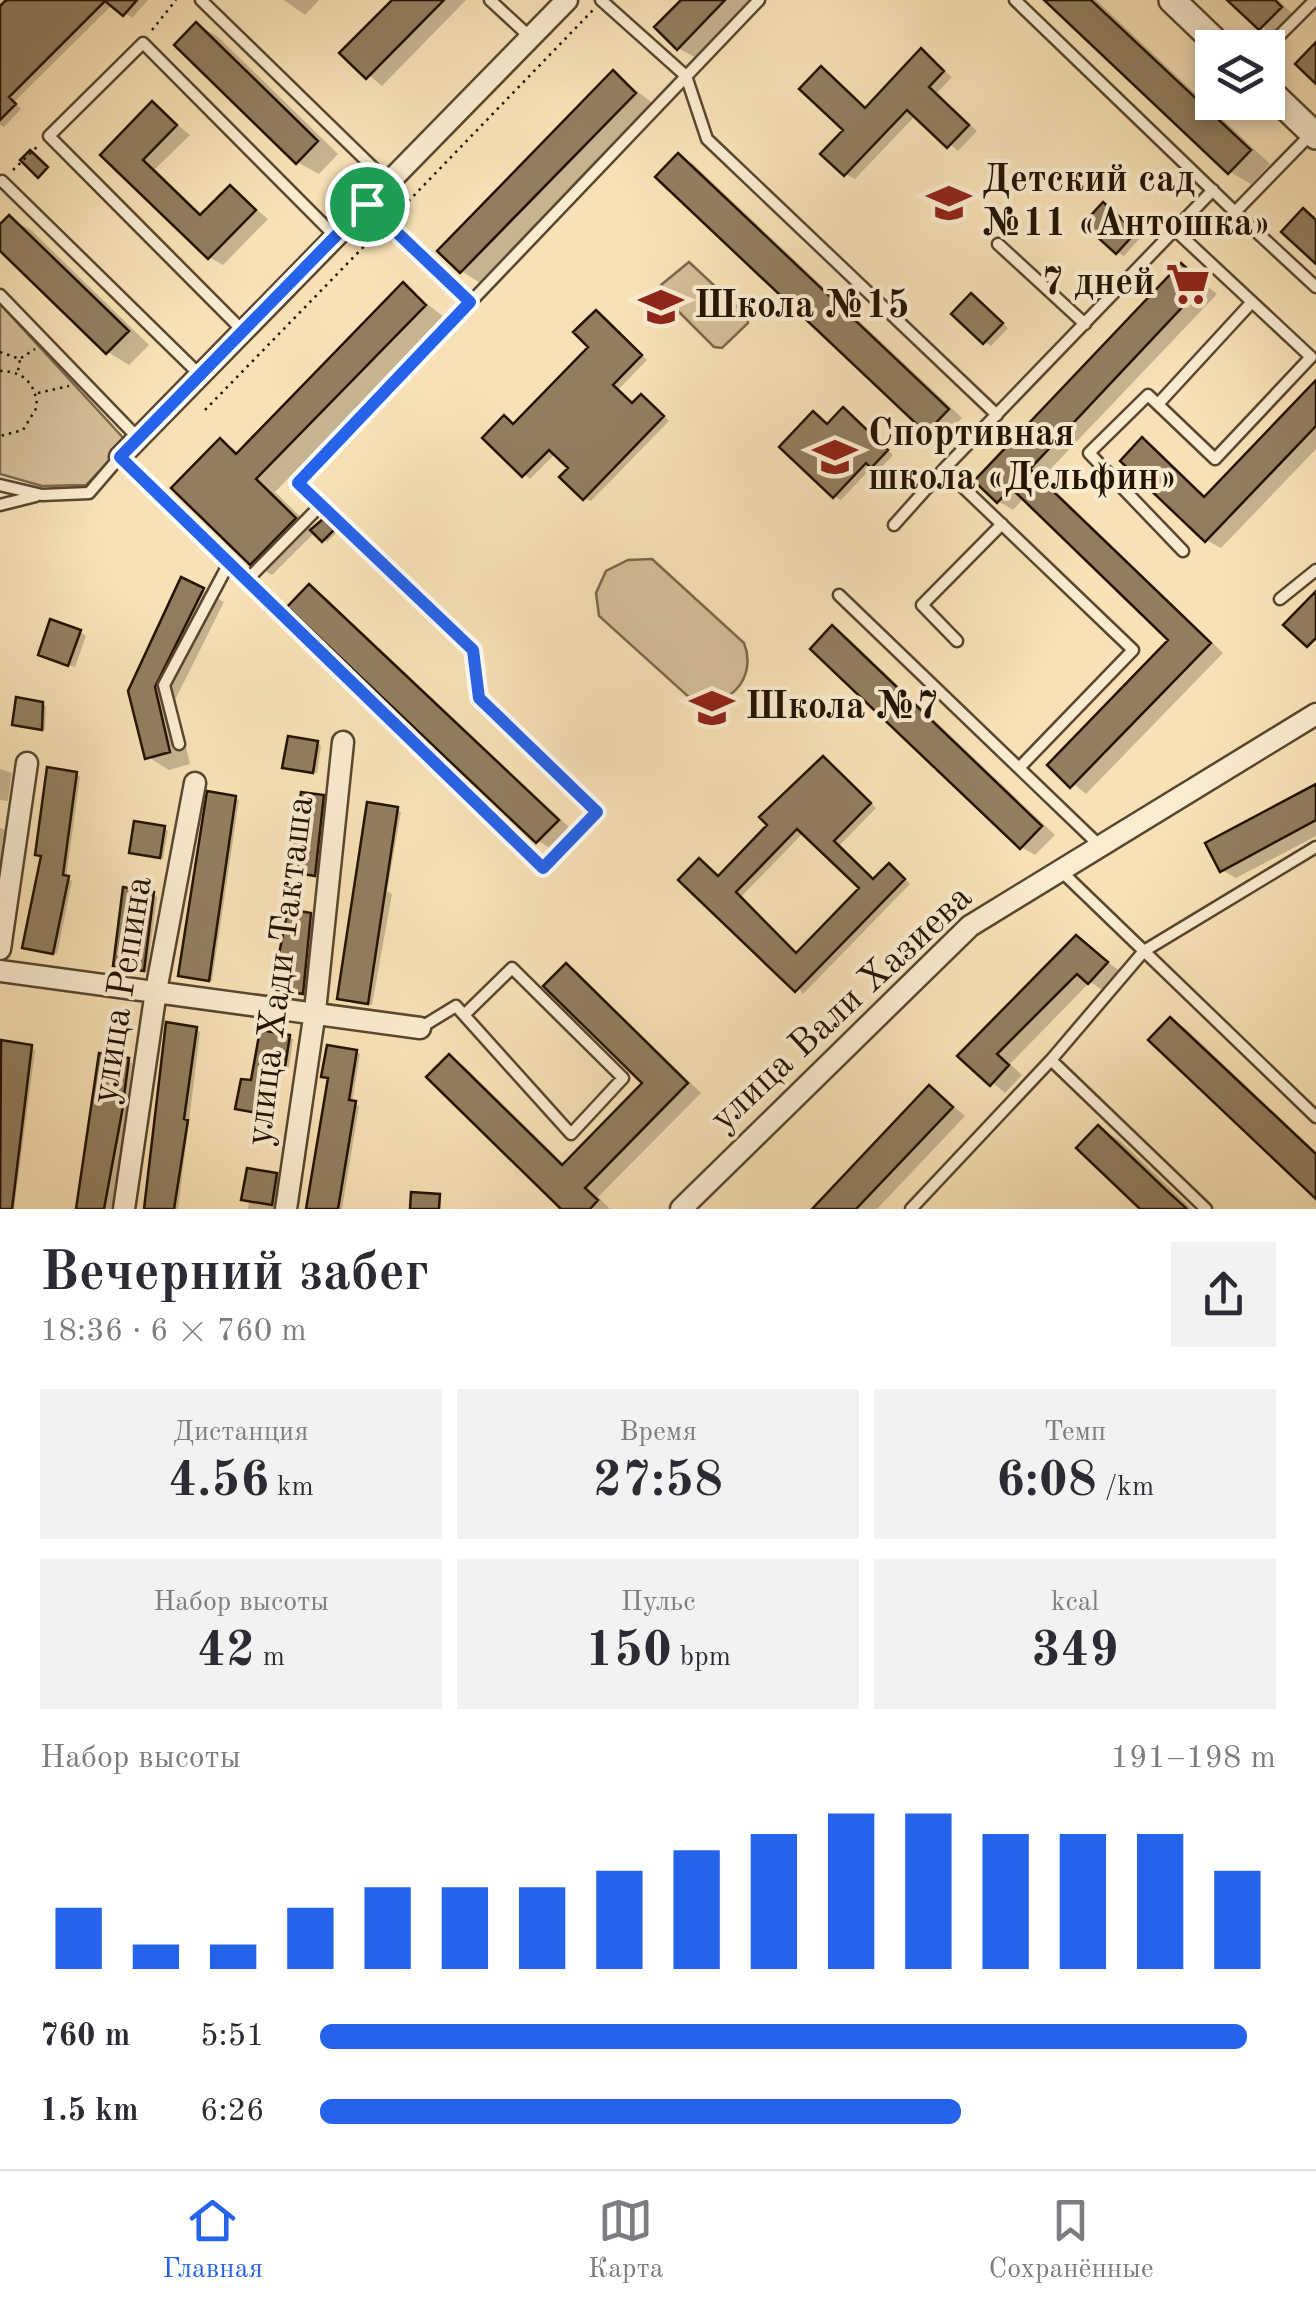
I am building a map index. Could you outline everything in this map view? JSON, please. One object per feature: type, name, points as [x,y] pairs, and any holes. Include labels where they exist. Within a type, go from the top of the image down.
[{"type":"street","points":[[120,457],[566,0]]},
{"type":"street","points":[[1172,0],[1203,30]]},
{"type":"street","points":[[1285,105],[1315,132]]},
{"type":"street","name":"улица Вали Хазиева","points":[[681,1209],[970,926],[1316,714]]},
{"type":"street","name":"улица Хади Такташа","points":[[286,1209],[315,1010],[344,742]]},
{"type":"street","points":[[0,948],[27,763]]},
{"type":"street","name":"улица Репина","points":[[124,1209],[156,992],[194,783]]},
{"type":"street","points":[[0,971],[315,1010],[420,1028]]},
{"type":"lane","points":[[201,0],[388,182]]},
{"type":"lane","points":[[490,0],[530,37]]},
{"type":"lane","points":[[602,0],[686,76],[707,140],[996,415]]},
{"type":"lane","points":[[0,505],[42,495],[89,493],[120,457],[543,868],[597,812],[479,698],[473,650],[298,483],[759,0]]},
{"type":"lane","points":[[1015,0],[1316,287]]},
{"type":"lane","points":[[1283,30],[1307,3]]},
{"type":"lane","points":[[243,330],[49,136],[143,43],[335,236]]},
{"type":"lane","points":[[1235,212],[1315,132]]},
{"type":"lane","points":[[2,182],[200,374]]},
{"type":"lane","points":[[894,524],[1213,190]]},
{"type":"lane","points":[[367,204],[470,302]]},
{"type":"lane","points":[[1175,230],[1310,357],[1215,459],[1148,395],[1089,454],[1183,551]]},
{"type":"lane","points":[[998,244],[1084,324]]},
{"type":"lane","points":[[0,295],[138,438]]},
{"type":"lane","points":[[1159,403],[1252,302]]},
{"type":"lane","points":[[944,469],[1133,650],[1019,768]]},
{"type":"lane","points":[[0,485],[42,495]]},
{"type":"lane","points":[[247,580],[321,504]]},
{"type":"lane","points":[[957,641],[922,605],[1002,524]]},
{"type":"lane","points":[[179,744],[164,685],[228,562]]},
{"type":"lane","points":[[1280,599],[1316,570]]},
{"type":"lane","points":[[839,595],[1100,846]]},
{"type":"lane","points":[[910,1209],[1051,1060],[1144,951],[1316,847]]},
{"type":"lane","points":[[1060,871],[1316,1117]]},
{"type":"lane","points":[[420,1028],[456,1006],[464,1015],[572,1134],[623,1078],[512,968],[464,1015]]},
{"type":"lane","points":[[1051,1060],[1206,1209]]},
{"type":"path","points":[[0,6],[7,0]]},
{"type":"path","points":[[143,43],[176,0]]},
{"type":"path","points":[[205,410],[602,0]]},
{"type":"path","points":[[2,182],[49,136]]},
{"type":"path","points":[[18,373],[20,359],[46,342]]},
{"type":"path","points":[[0,352],[20,359]]},
{"type":"path","points":[[0,370],[18,373],[36,394],[33,420],[24,430],[0,436]]},
{"type":"path","points":[[36,394],[85,383]]},
{"type":"shaded area","points":[[689,262],[747,316],[748,323],[722,348],[714,347],[660,293],[661,285]]},
{"type":"shaded area","points":[[0,304],[127,442],[86,485],[42,486],[0,474]]},
{"type":"shaded area","points":[[652,559],[744,643],[747,668],[737,689],[728,696],[717,701],[692,700],[599,616],[596,593],[606,571],[628,560]]},
{"type":"building","points":[[6,0],[137,0],[123,16],[105,1],[9,97],[16,104],[0,120],[0,6]]},
{"type":"building","points":[[392,0],[444,0],[366,79],[339,53]]},
{"type":"building","points":[[681,0],[725,0],[677,50],[654,27]]},
{"type":"building","points":[[1044,0],[1091,0],[1195,98],[1195,120],[1219,120],[1251,150],[1228,174]]},
{"type":"building","points":[[1227,0],[1275,0],[1282,7],[1259,30]]},
{"type":"building","points":[[196,22],[318,141],[296,164],[174,45]]},
{"type":"building","points":[[1316,42],[1316,84],[1295,64]]},
{"type":"building","points":[[921,48],[944,71],[929,87],[969,125],[947,148],[907,110],[844,176],[820,154],[843,130],[799,89],[821,66],[865,108]]},
{"type":"building","points":[[613,70],[636,93],[460,273],[437,251]]},
{"type":"building","points":[[152,101],[177,125],[143,160],[200,215],[230,185],[256,210],[208,259],[100,155]]},
{"type":"building","points":[[30,150],[48,167],[38,178],[20,160]]},
{"type":"building","points":[[678,153],[949,409],[926,433],[655,177]]},
{"type":"building","points":[[1103,202],[1136,232],[1116,254],[1083,224]]},
{"type":"building","points":[[1303,208],[1316,220],[1316,264],[1281,232]]},
{"type":"building","points":[[9,215],[129,331],[106,354],[0,251],[0,224]]},
{"type":"building","points":[[1181,263],[1204,284],[1030,469],[1211,643],[1070,788],[1047,765],[1168,640],[1011,488],[997,503],[974,481]]},
{"type":"building","points":[[403,282],[426,305],[256,479],[296,518],[250,565],[171,488],[220,438],[236,454]]},
{"type":"building","points":[[971,293],[1003,323],[983,344],[951,314]]},
{"type":"building","points":[[596,310],[642,355],[613,385],[632,403],[641,394],[664,416],[583,500],[559,477],[568,468],[549,450],[522,477],[482,438],[504,415],[513,424],[588,347],[573,332]]},
{"type":"building","points":[[1316,380],[1316,426],[1205,542],[1120,461],[1142,437],[1204,497]]},
{"type":"building","name":"Спортивная школа «Дельфин»","points":[[843,407],[888,450],[871,468],[866,463],[833,498],[779,447],[813,411],[827,424]]},
{"type":"building","points":[[323,519],[334,530],[322,542],[310,530]]},
{"type":"building","points":[[181,577],[204,588],[155,687],[170,752],[145,759],[128,691]]},
{"type":"building","points":[[309,584],[559,820],[536,843],[287,607]]},
{"type":"building","points":[[1316,591],[1316,638],[1307,647],[1283,625]]},
{"type":"building","points":[[50,619],[81,630],[68,666],[38,655]]},
{"type":"building","points":[[832,625],[1042,826],[1020,849],[810,649]]},
{"type":"building","points":[[16,697],[43,702],[42,730],[12,725]]},
{"type":"building","points":[[288,736],[318,741],[313,773],[282,768]]},
{"type":"building","points":[[823,756],[871,803],[834,841],[873,879],[889,863],[905,879],[795,992],[678,880],[699,858],[718,876],[767,825],[759,817]],"holes":[[[797,829],[859,888],[796,953],[736,892]]]},
{"type":"building","points":[[47,767],[77,772],[63,875],[69,876],[53,954],[22,948],[41,856],[35,855]]},
{"type":"building","points":[[1316,784],[1316,820],[1220,872],[1205,843]]},
{"type":"building","points":[[207,791],[236,796],[209,981],[178,976]]},
{"type":"building","points":[[301,792],[324,795],[315,876],[290,872]]},
{"type":"building","points":[[367,802],[398,807],[368,1004],[337,999]]},
{"type":"building","points":[[134,821],[165,826],[160,858],[129,853]]},
{"type":"building","points":[[123,887],[154,892],[144,971],[113,966]]},
{"type":"building","points":[[288,909],[311,913],[303,994],[272,989]]},
{"type":"building","points":[[1076,935],[1108,962],[1088,984],[1077,974],[997,1054],[1009,1065],[990,1086],[957,1056]]},
{"type":"building","points":[[566,963],[688,1083],[585,1188],[598,1200],[590,1209],[561,1209],[426,1077],[449,1054],[562,1165],[642,1083],[543,986]]},
{"type":"building","points":[[1170,1017],[1316,1154],[1316,1199],[1148,1040]]},
{"type":"building","points":[[166,1022],[197,1027],[184,1119],[188,1120],[174,1209],[144,1209]]},
{"type":"building","points":[[260,1030],[290,1035],[285,1067],[272,1065],[263,1114],[235,1109],[241,1079],[251,1080]]},
{"type":"building","points":[[1,1040],[32,1045],[12,1209],[0,1209]]},
{"type":"building","points":[[327,1045],[357,1050],[349,1100],[356,1101],[338,1209],[306,1209],[328,1078],[321,1077]]},
{"type":"building","points":[[99,1053],[129,1058],[122,1112],[104,1209],[76,1209]]},
{"type":"building","points":[[929,1085],[953,1107],[856,1209],[812,1209]]},
{"type":"building","points":[[1098,1125],[1187,1209],[1140,1209],[1076,1148]]},
{"type":"building","points":[[247,1168],[277,1173],[272,1205],[241,1200]]},
{"type":"building","points":[[411,1192],[440,1194],[439,1209],[410,1209]]},
{"type":"place","name":"Детский сад №11 «Антошка»","points":[[949,203]]},
{"type":"place","name":"7 дней","points":[[1188,284]]},
{"type":"place","name":"Школа №15","points":[[661,307]]},
{"type":"place","name":"Спортивная школа «Дельфин»","points":[[835,457]]},
{"type":"place","name":"Школа №7","points":[[712,708]]},
{"type":"route","points":[[367,204],[470,302],[298,483],[473,650],[479,698],[597,812],[543,868],[120,457],[367,204]]}]
